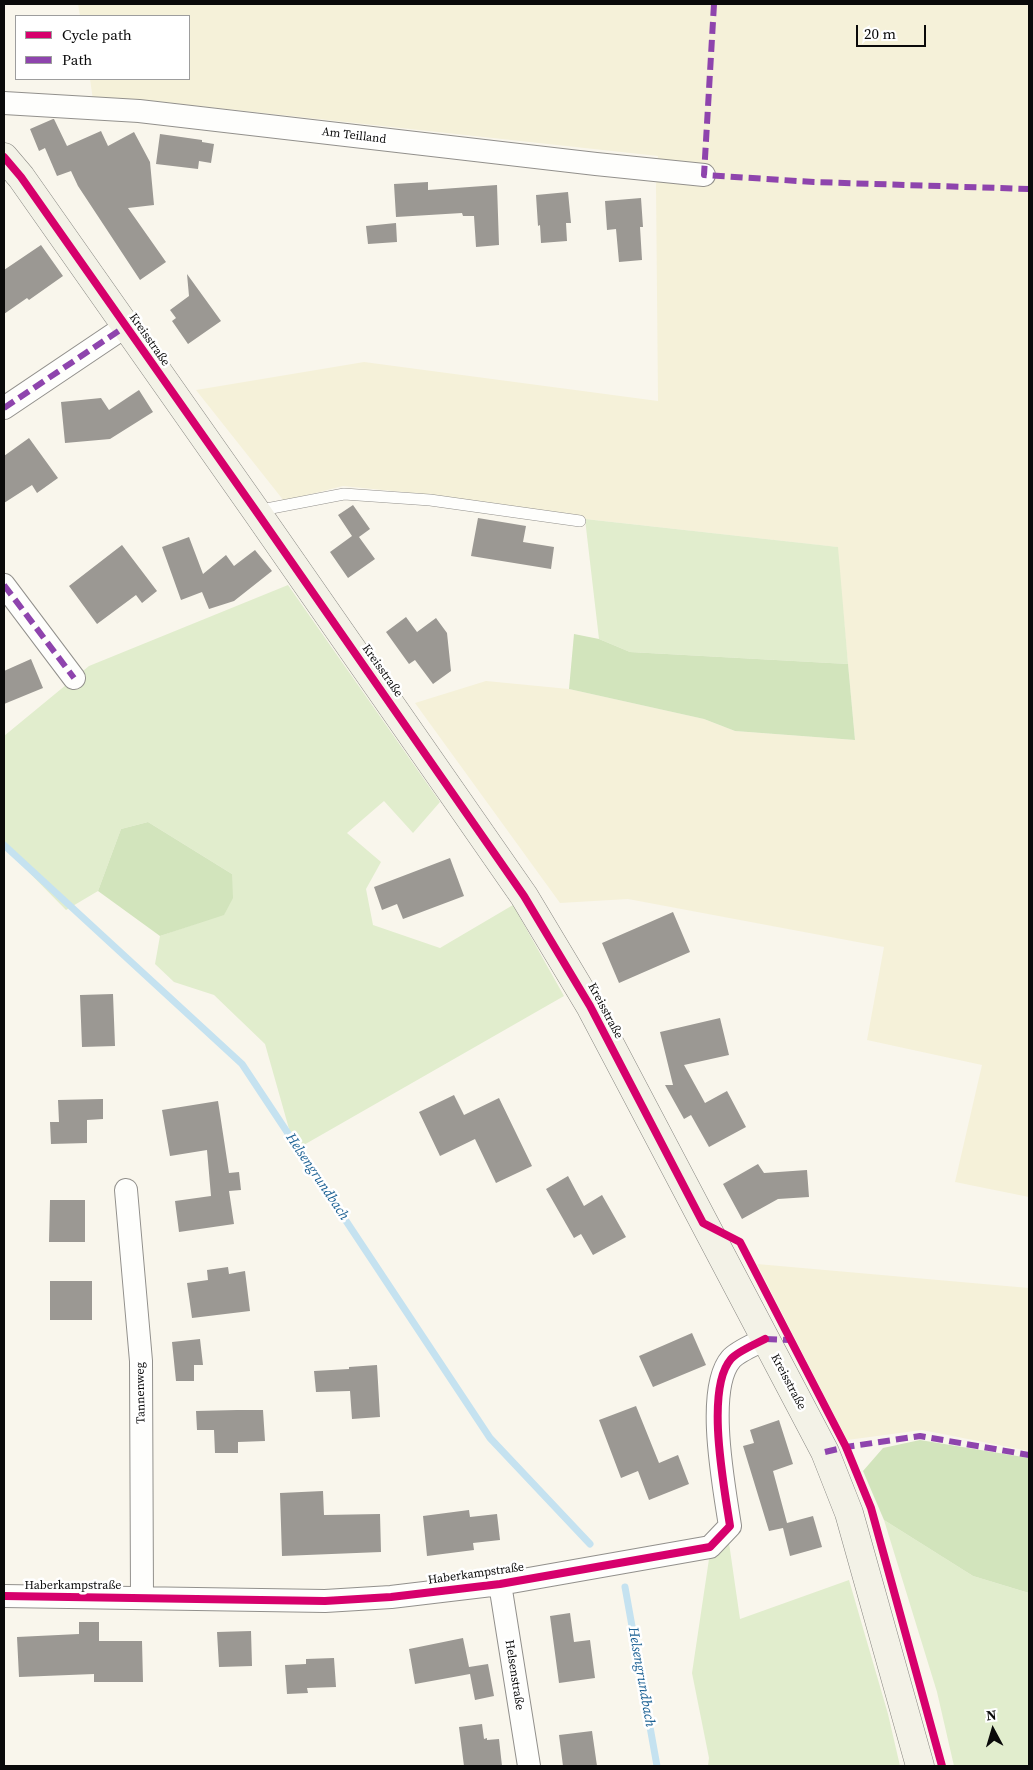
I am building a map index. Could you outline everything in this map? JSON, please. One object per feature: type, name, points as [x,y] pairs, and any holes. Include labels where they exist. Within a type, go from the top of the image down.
[{"type":"street","name":"Am Teilland","points":[[4,103],[138,111],[704,175]]},
{"type":"street","name":"Kreisstraße","points":[[4,157],[21,177],[256,511],[524,896],[560,953],[590,1006],[825,1452],[849,1513],[920,1766]]},
{"type":"street","points":[[4,408],[126,326]]},
{"type":"street","points":[[4,586],[74,678]]},
{"type":"street","name":"Tannenweg","points":[[126,1190],[142,1361],[142,1598]]},
{"type":"street","name":"Haberkampstraße","points":[[4,1596],[326,1601],[391,1597],[500,1584],[710,1547],[730,1526],[717,1428],[721,1375],[732,1358],[765,1339]]},
{"type":"street","name":"Helsenstraße","points":[[500,1584],[528,1766]]},
{"type":"lane","points":[[256,511],[344,494],[430,500],[580,521]]},
{"type":"shaded area","points":[[78,4],[1029,4],[1029,1197],[955,1182],[982,1065],[867,1040],[884,947],[628,899],[560,903],[415,703],[486,681],[569,689],[704,719],[735,731],[855,740],[837,547],[585,519],[423,494],[343,486],[284,501],[196,390],[364,362],[658,401],[656,186],[658,156],[144,100],[93,100],[90,80],[190,80],[190,15],[80,15]]},
{"type":"shaded area","points":[[757,1264],[1029,1288],[1029,1451],[922,1430],[847,1440]]},
{"type":"green space","points":[[585,519],[838,547],[848,664],[630,652],[599,639]]},
{"type":"green space","points":[[288,585],[440,802],[413,833],[384,801],[347,833],[381,862],[366,889],[373,925],[440,948],[513,905],[564,996],[295,1150],[265,1044],[214,995],[174,982],[155,964],[160,936],[224,914],[232,874],[148,822],[121,829],[98,891],[66,910],[4,847],[4,736],[89,666]]},
{"type":"green space","points":[[574,634],[599,639],[630,652],[848,664],[855,740],[735,731],[704,719],[569,689]]},
{"type":"green space","points":[[148,822],[232,874],[233,898],[224,915],[160,936],[98,891],[121,829]]},
{"type":"green space","points":[[920,1440],[1029,1458],[1029,1593],[973,1576],[884,1520],[863,1471],[883,1448]]},
{"type":"green space","points":[[884,1520],[973,1576],[1029,1593],[1029,1766],[954,1766],[937,1692]]},
{"type":"green space","points":[[729,1543],[740,1619],[849,1580],[888,1714],[900,1766],[708,1766],[709,1758],[692,1673],[709,1559]]},
{"type":"building","points":[[53,119],[67,146],[101,131],[108,146],[134,132],[150,162],[154,205],[128,208],[166,262],[140,280],[78,186],[71,171],[57,176],[45,148],[39,151],[30,129]]},
{"type":"building","points":[[160,134],[202,140],[202,142],[214,144],[211,163],[199,161],[198,169],[156,164]]},
{"type":"building","points":[[428,182],[428,190],[497,185],[499,245],[476,247],[474,216],[463,216],[462,213],[396,217],[394,184]]},
{"type":"building","points":[[568,192],[571,223],[566,223],[567,241],[541,243],[536,195]]},
{"type":"building","points":[[641,198],[643,227],[640,227],[642,260],[619,262],[616,229],[607,230],[605,201]]},
{"type":"building","points":[[396,223],[397,242],[368,244],[366,226]]},
{"type":"building","points":[[41,245],[63,276],[29,300],[27,298],[4,314],[4,270]]},
{"type":"building","points":[[187,274],[221,321],[188,344],[172,321],[176,318],[170,310],[189,296]]},
{"type":"building","points":[[139,390],[153,412],[110,439],[65,443],[61,402],[101,398],[109,410]]},
{"type":"building","points":[[29,438],[58,478],[37,493],[32,485],[4,503],[4,456]]},
{"type":"building","points":[[353,505],[370,529],[359,537],[375,559],[348,578],[330,552],[352,536],[338,515]]},
{"type":"building","points":[[478,518],[526,526],[523,542],[554,547],[551,569],[471,556]]},
{"type":"building","points":[[189,537],[203,574],[226,555],[234,566],[255,550],[272,571],[234,601],[209,609],[202,592],[181,600],[162,547]]},
{"type":"building","points":[[122,545],[157,591],[142,603],[136,595],[97,624],[69,586]]},
{"type":"building","points":[[406,617],[417,632],[436,618],[447,633],[451,671],[433,684],[415,660],[409,664],[386,632]]},
{"type":"building","points":[[31,659],[43,688],[4,704],[4,671]]},
{"type":"building","points":[[450,858],[464,896],[403,919],[397,904],[382,910],[374,887]]},
{"type":"building","points":[[673,912],[690,952],[619,983],[602,943]]},
{"type":"building","points":[[113,994],[115,1046],[82,1047],[80,995]]},
{"type":"building","points":[[720,1018],[729,1055],[684,1065],[705,1103],[727,1091],[746,1127],[709,1147],[691,1115],[684,1119],[665,1085],[673,1085],[660,1032]]},
{"type":"building","points":[[454,1095],[464,1115],[499,1098],[532,1166],[496,1183],[475,1139],[440,1156],[419,1112]]},
{"type":"building","points":[[103,1099],[103,1119],[87,1120],[87,1143],[51,1144],[50,1122],[59,1122],[58,1100]]},
{"type":"building","points":[[218,1101],[229,1173],[239,1172],[241,1190],[229,1191],[234,1224],[179,1232],[175,1201],[211,1196],[207,1150],[170,1156],[162,1110]]},
{"type":"building","points":[[758,1164],[764,1173],[807,1170],[809,1197],[778,1199],[742,1219],[723,1184]]},
{"type":"building","points":[[568,1176],[584,1206],[602,1195],[626,1237],[593,1255],[581,1234],[574,1238],[546,1189]]},
{"type":"building","points":[[50,1200],[85,1200],[85,1242],[49,1242]]},
{"type":"building","points":[[228,1267],[229,1274],[245,1271],[250,1311],[192,1318],[187,1283],[208,1280],[207,1270]]},
{"type":"building","points":[[50,1281],[92,1281],[92,1320],[50,1320]]},
{"type":"building","points":[[692,1333],[706,1365],[653,1387],[639,1356]]},
{"type":"building","points":[[200,1339],[203,1365],[194,1365],[194,1381],[176,1381],[172,1342]]},
{"type":"building","points":[[377,1365],[380,1417],[352,1419],[350,1391],[316,1392],[314,1371]]},
{"type":"building","points":[[636,1406],[659,1463],[678,1455],[689,1484],[649,1500],[638,1471],[621,1478],[599,1420]]},
{"type":"building","points":[[263,1410],[265,1441],[238,1442],[238,1453],[215,1453],[214,1430],[197,1430],[196,1411]]},
{"type":"building","points":[[779,1420],[793,1464],[773,1471],[787,1523],[813,1516],[822,1547],[790,1556],[783,1528],[769,1531],[743,1446],[754,1443],[750,1430]]},
{"type":"building","points":[[323,1491],[324,1515],[380,1514],[381,1552],[282,1556],[280,1493]]},
{"type":"building","points":[[469,1510],[470,1517],[497,1514],[500,1540],[473,1543],[474,1550],[427,1556],[423,1516]]},
{"type":"building","points":[[570,1613],[574,1642],[590,1640],[595,1678],[559,1683],[550,1616]]},
{"type":"building","points":[[79,1622],[99,1622],[99,1641],[142,1641],[143,1682],[94,1682],[94,1674],[19,1677],[17,1637],[79,1634]]},
{"type":"building","points":[[251,1631],[252,1666],[219,1667],[217,1632]]},
{"type":"building","points":[[463,1638],[469,1667],[488,1664],[494,1696],[475,1700],[470,1674],[415,1684],[409,1649]]},
{"type":"building","points":[[334,1658],[336,1687],[307,1688],[308,1693],[287,1694],[285,1665],[306,1664],[306,1659]]},
{"type":"building","points":[[482,1724],[484,1739],[499,1739],[502,1766],[464,1766],[459,1727]]},
{"type":"building","points":[[592,1731],[597,1766],[563,1766],[559,1735]]},
{"type":"waterway","name":"Helsengrundbach","points":[[4,845],[242,1064],[490,1438],[590,1544]]},
{"type":"waterway","name":"Helsengrundbach","points":[[625,1587],[657,1766]]},
{"type":"marked path","points":[[714,4],[704,175],[814,182],[1029,189]]},
{"type":"marked path","points":[[4,408],[126,326]]},
{"type":"marked path","points":[[4,585],[74,678]]},
{"type":"marked path","points":[[765,1339],[791,1340]]},
{"type":"marked path","points":[[825,1452],[920,1436],[1029,1455]]},
{"type":"cycle path","points":[[4,157],[21,177],[524,896],[590,1006],[703,1223],[740,1242],[846,1447],[871,1508],[942,1766]]},
{"type":"cycle path","points":[[4,1596],[325,1601],[391,1597],[500,1584],[710,1547],[730,1526],[719,1439],[719,1392],[723,1373],[734,1356],[765,1339]]}]
